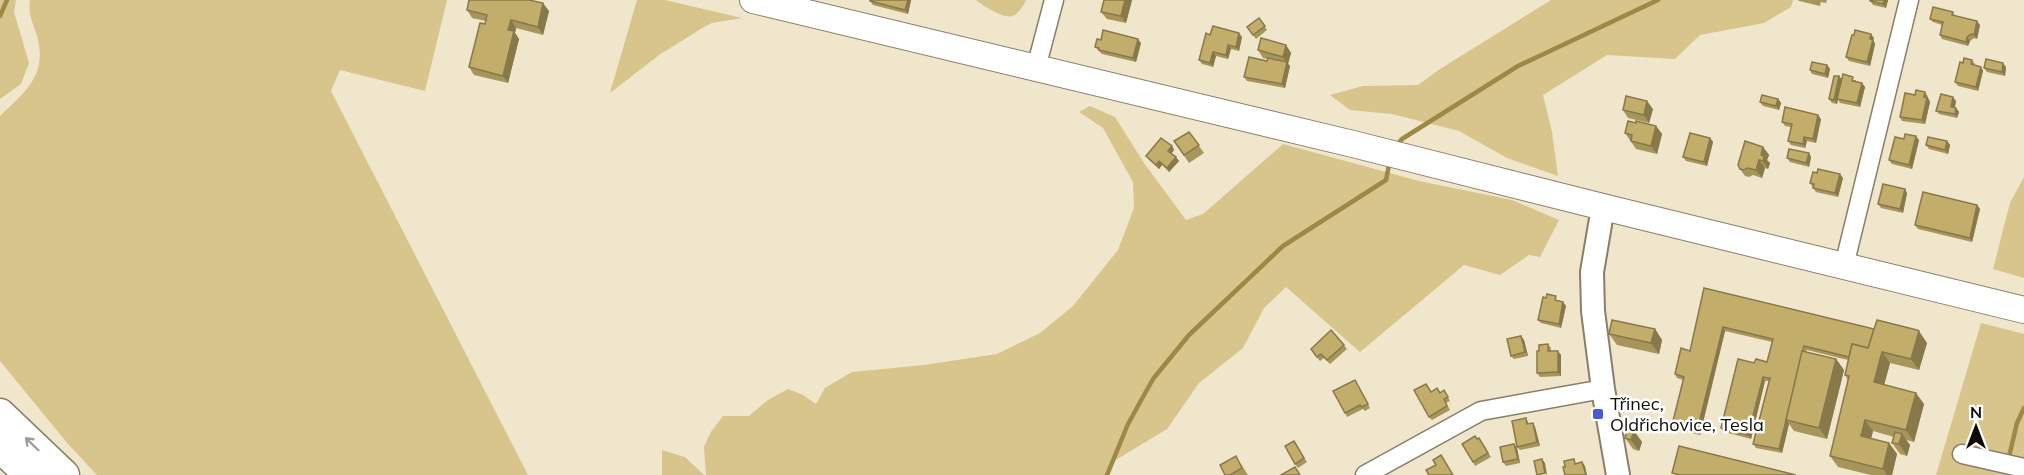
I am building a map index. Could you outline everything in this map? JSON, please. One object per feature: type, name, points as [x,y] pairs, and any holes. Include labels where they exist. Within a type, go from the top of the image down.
[{"type":"highway","points":[[0,414],[64,475]]},
{"type":"highway","points":[[0,447],[30,475]]},
{"type":"main road","points":[[753,0],[1353,144],[2018,308]]},
{"type":"street","points":[[1036,68],[1054,0]]},
{"type":"street","points":[[1844,266],[1909,0]]},
{"type":"street","points":[[1603,207],[1592,272],[1593,311],[1603,389],[1618,475]]},
{"type":"street","points":[[1365,475],[1481,411],[1603,389]]},
{"type":"street","points":[[1962,454],[2024,468]]},
{"type":"shaded area","points":[[0,0],[16,0],[14,12],[29,63],[21,84],[0,99]]},
{"type":"shaded area","points":[[30,0],[447,0],[425,91],[340,70],[331,91],[528,475],[97,475],[68,444],[0,361],[0,116],[26,90],[37,72],[40,50],[30,15]]},
{"type":"shaded area","points":[[637,0],[665,0],[742,18],[712,23],[704,27],[659,55],[610,93]]},
{"type":"shaded area","points":[[976,0],[1026,0],[1013,16],[1004,16]]},
{"type":"shaded area","points":[[1551,0],[1793,0],[1791,7],[1764,23],[1700,35],[1675,59],[1607,55],[1543,95],[1552,132],[1558,176],[1507,158],[1459,131],[1392,114],[1350,110],[1330,95],[1363,86],[1418,85]]},
{"type":"shaded area","points":[[1090,106],[1115,117],[1144,163],[1186,220],[1203,214],[1283,144],[1419,181],[1512,200],[1559,220],[1540,257],[1529,255],[1500,275],[1464,265],[1360,352],[1286,287],[1264,308],[1243,348],[1199,383],[1167,429],[1109,464],[1109,475],[706,475],[704,447],[711,432],[723,416],[749,416],[768,400],[788,389],[816,404],[825,388],[852,372],[924,365],[997,354],[1040,333],[1073,306],[1118,250],[1134,208],[1133,182],[1103,128],[1079,112]]},
{"type":"shaded area","points":[[2024,177],[2024,278],[1993,269],[2010,203]]},
{"type":"shaded area","points":[[1981,323],[2024,334],[2024,475],[1936,475]]},
{"type":"shaded area","points":[[662,450],[685,457],[704,475],[662,475]]},
{"type":"building","points":[[469,0],[529,0],[543,3],[538,27],[511,20],[508,30],[514,31],[503,76],[469,67],[480,23],[485,24],[487,15],[467,10]]},
{"type":"building","points":[[870,0],[908,0],[905,10]]},
{"type":"building","points":[[1104,0],[1125,0],[1121,16],[1101,12]]},
{"type":"building","points":[[1870,0],[1884,0],[1883,4]]},
{"type":"building","points":[[1933,7],[1953,12],[1952,15],[1977,21],[1974,35],[1967,37],[1966,42],[1940,35],[1943,22],[1930,19]]},
{"type":"building","points":[[1259,18],[1265,26],[1253,35],[1247,27]]},
{"type":"building","points":[[1213,26],[1239,33],[1236,47],[1228,45],[1226,55],[1213,52],[1210,63],[1199,60],[1206,33],[1210,35]]},
{"type":"building","points":[[1103,30],[1138,39],[1133,58],[1095,47],[1097,39],[1101,40]]},
{"type":"building","points":[[1855,30],[1871,34],[1870,39],[1873,40],[1867,62],[1846,57]]},
{"type":"building","points":[[1261,38],[1286,45],[1283,57],[1258,50]]},
{"type":"building","points":[[1249,57],[1287,62],[1282,84],[1244,77]]},
{"type":"building","points":[[1964,58],[1972,60],[1971,64],[1981,67],[1976,87],[1955,82],[1960,62],[1963,63]]},
{"type":"building","points":[[1986,59],[2003,63],[2002,72],[1984,68]]},
{"type":"building","points":[[1812,62],[1827,65],[1825,74],[1810,70]]},
{"type":"building","points":[[1843,74],[1853,77],[1852,81],[1862,83],[1857,103],[1837,99]]},
{"type":"building","points":[[1834,76],[1839,76],[1834,100],[1829,99]]},
{"type":"building","points":[[1916,90],[1925,92],[1924,97],[1927,98],[1922,120],[1900,117],[1905,93],[1915,95]]},
{"type":"building","points":[[1941,94],[1953,97],[1951,107],[1956,108],[1955,114],[1936,111]]},
{"type":"building","points":[[1762,95],[1778,99],[1776,106],[1760,102]]},
{"type":"building","points":[[1626,96],[1647,101],[1644,115],[1623,110]]},
{"type":"building","points":[[1785,107],[1818,115],[1813,139],[1804,137],[1803,144],[1788,141],[1792,124],[1782,122]]},
{"type":"building","points":[[1628,121],[1656,126],[1651,146],[1631,141],[1632,135],[1625,133]]},
{"type":"building","points":[[1189,132],[1199,145],[1184,155],[1174,141]]},
{"type":"building","points":[[1690,133],[1710,138],[1704,162],[1683,157]]},
{"type":"building","points":[[1905,134],[1916,136],[1909,165],[1889,160],[1895,137],[1904,139]]},
{"type":"building","points":[[1928,137],[1947,141],[1945,150],[1926,145]]},
{"type":"building","points":[[1161,138],[1172,146],[1168,151],[1176,157],[1167,168],[1159,161],[1156,165],[1146,156]]},
{"type":"building","points":[[1745,141],[1763,147],[1761,155],[1764,156],[1763,161],[1759,160],[1756,170],[1740,169],[1738,165]]},
{"type":"building","points":[[1789,149],[1809,153],[1806,163],[1787,158]]},
{"type":"building","points":[[1818,169],[1840,174],[1835,193],[1813,188],[1814,184],[1810,183],[1813,172],[1817,173]]},
{"type":"building","points":[[1883,184],[1905,189],[1900,209],[1878,204]]},
{"type":"building","points":[[1923,192],[1977,205],[1970,238],[1915,225]]},
{"type":"building","points":[[1704,288],[1874,329],[1868,348],[1852,344],[1849,357],[1804,346],[1779,449],[1753,444],[1770,378],[1763,377],[1748,435],[1721,428],[1738,359],[1754,363],[1756,359],[1767,362],[1773,339],[1723,327],[1697,431],[1672,425],[1684,377],[1675,374],[1681,348],[1690,351]]},
{"type":"building","points":[[1547,294],[1556,296],[1555,300],[1563,302],[1559,324],[1538,320],[1543,297],[1546,298]]},
{"type":"building","points":[[1612,320],[1655,329],[1651,343],[1609,334]]},
{"type":"building","points":[[1877,320],[1919,331],[1911,359],[1882,352],[1874,382],[1916,393],[1906,430],[1865,420],[1861,436],[1889,443],[1883,469],[1830,456],[1849,376],[1845,375],[1852,344],[1868,348]]},
{"type":"building","points":[[1331,330],[1344,345],[1327,360],[1321,354],[1317,357],[1311,349]]},
{"type":"building","points":[[1521,336],[1525,352],[1511,356],[1507,339]]},
{"type":"building","points":[[1548,344],[1548,351],[1558,351],[1558,372],[1537,373],[1539,345]]},
{"type":"building","points":[[1802,351],[1836,359],[1819,428],[1786,420]]},
{"type":"building","points":[[1355,380],[1368,404],[1362,407],[1360,405],[1345,413],[1333,391]]},
{"type":"building","points":[[1426,384],[1431,392],[1437,388],[1440,393],[1444,390],[1448,397],[1444,399],[1447,406],[1429,417],[1414,390]]},
{"type":"building","points":[[1526,418],[1527,424],[1533,423],[1537,442],[1517,447],[1512,421]]},
{"type":"building","points":[[1627,429],[1634,431],[1631,440],[1625,438]]},
{"type":"building","points":[[1895,432],[1902,434],[1899,444],[1892,443]]},
{"type":"building","points":[[1475,436],[1479,438],[1488,453],[1473,462],[1462,444]]},
{"type":"building","points":[[1294,441],[1304,458],[1295,464],[1285,446]]},
{"type":"building","points":[[1514,444],[1518,459],[1503,462],[1500,447]]},
{"type":"building","points":[[1679,446],[1796,475],[1680,475],[1672,473]]},
{"type":"building","points":[[1441,455],[1453,475],[1429,475],[1426,470],[1436,465],[1433,460]]},
{"type":"building","points":[[1236,456],[1242,468],[1230,475],[1225,475],[1220,465]]},
{"type":"building","points":[[1542,459],[1545,473],[1537,475],[1534,461]]},
{"type":"building","points":[[1574,459],[1575,464],[1582,462],[1586,475],[1565,475],[1564,461]]},
{"type":"building","points":[[1295,467],[1300,475],[1281,475]]},
{"type":"waterway","points":[[0,16],[7,0]]},
{"type":"waterway","points":[[1397,145],[1402,139],[1518,66],[1658,0]]},
{"type":"waterway","points":[[1107,475],[1128,424],[1153,379],[1189,335],[1283,246],[1386,180],[1390,160]]},
{"type":"waterway","points":[[2008,461],[2017,423],[2024,408]]},
{"type":"place","name":"Třinec, Oldřichovice, Tesla","points":[[1598,414]]}]
